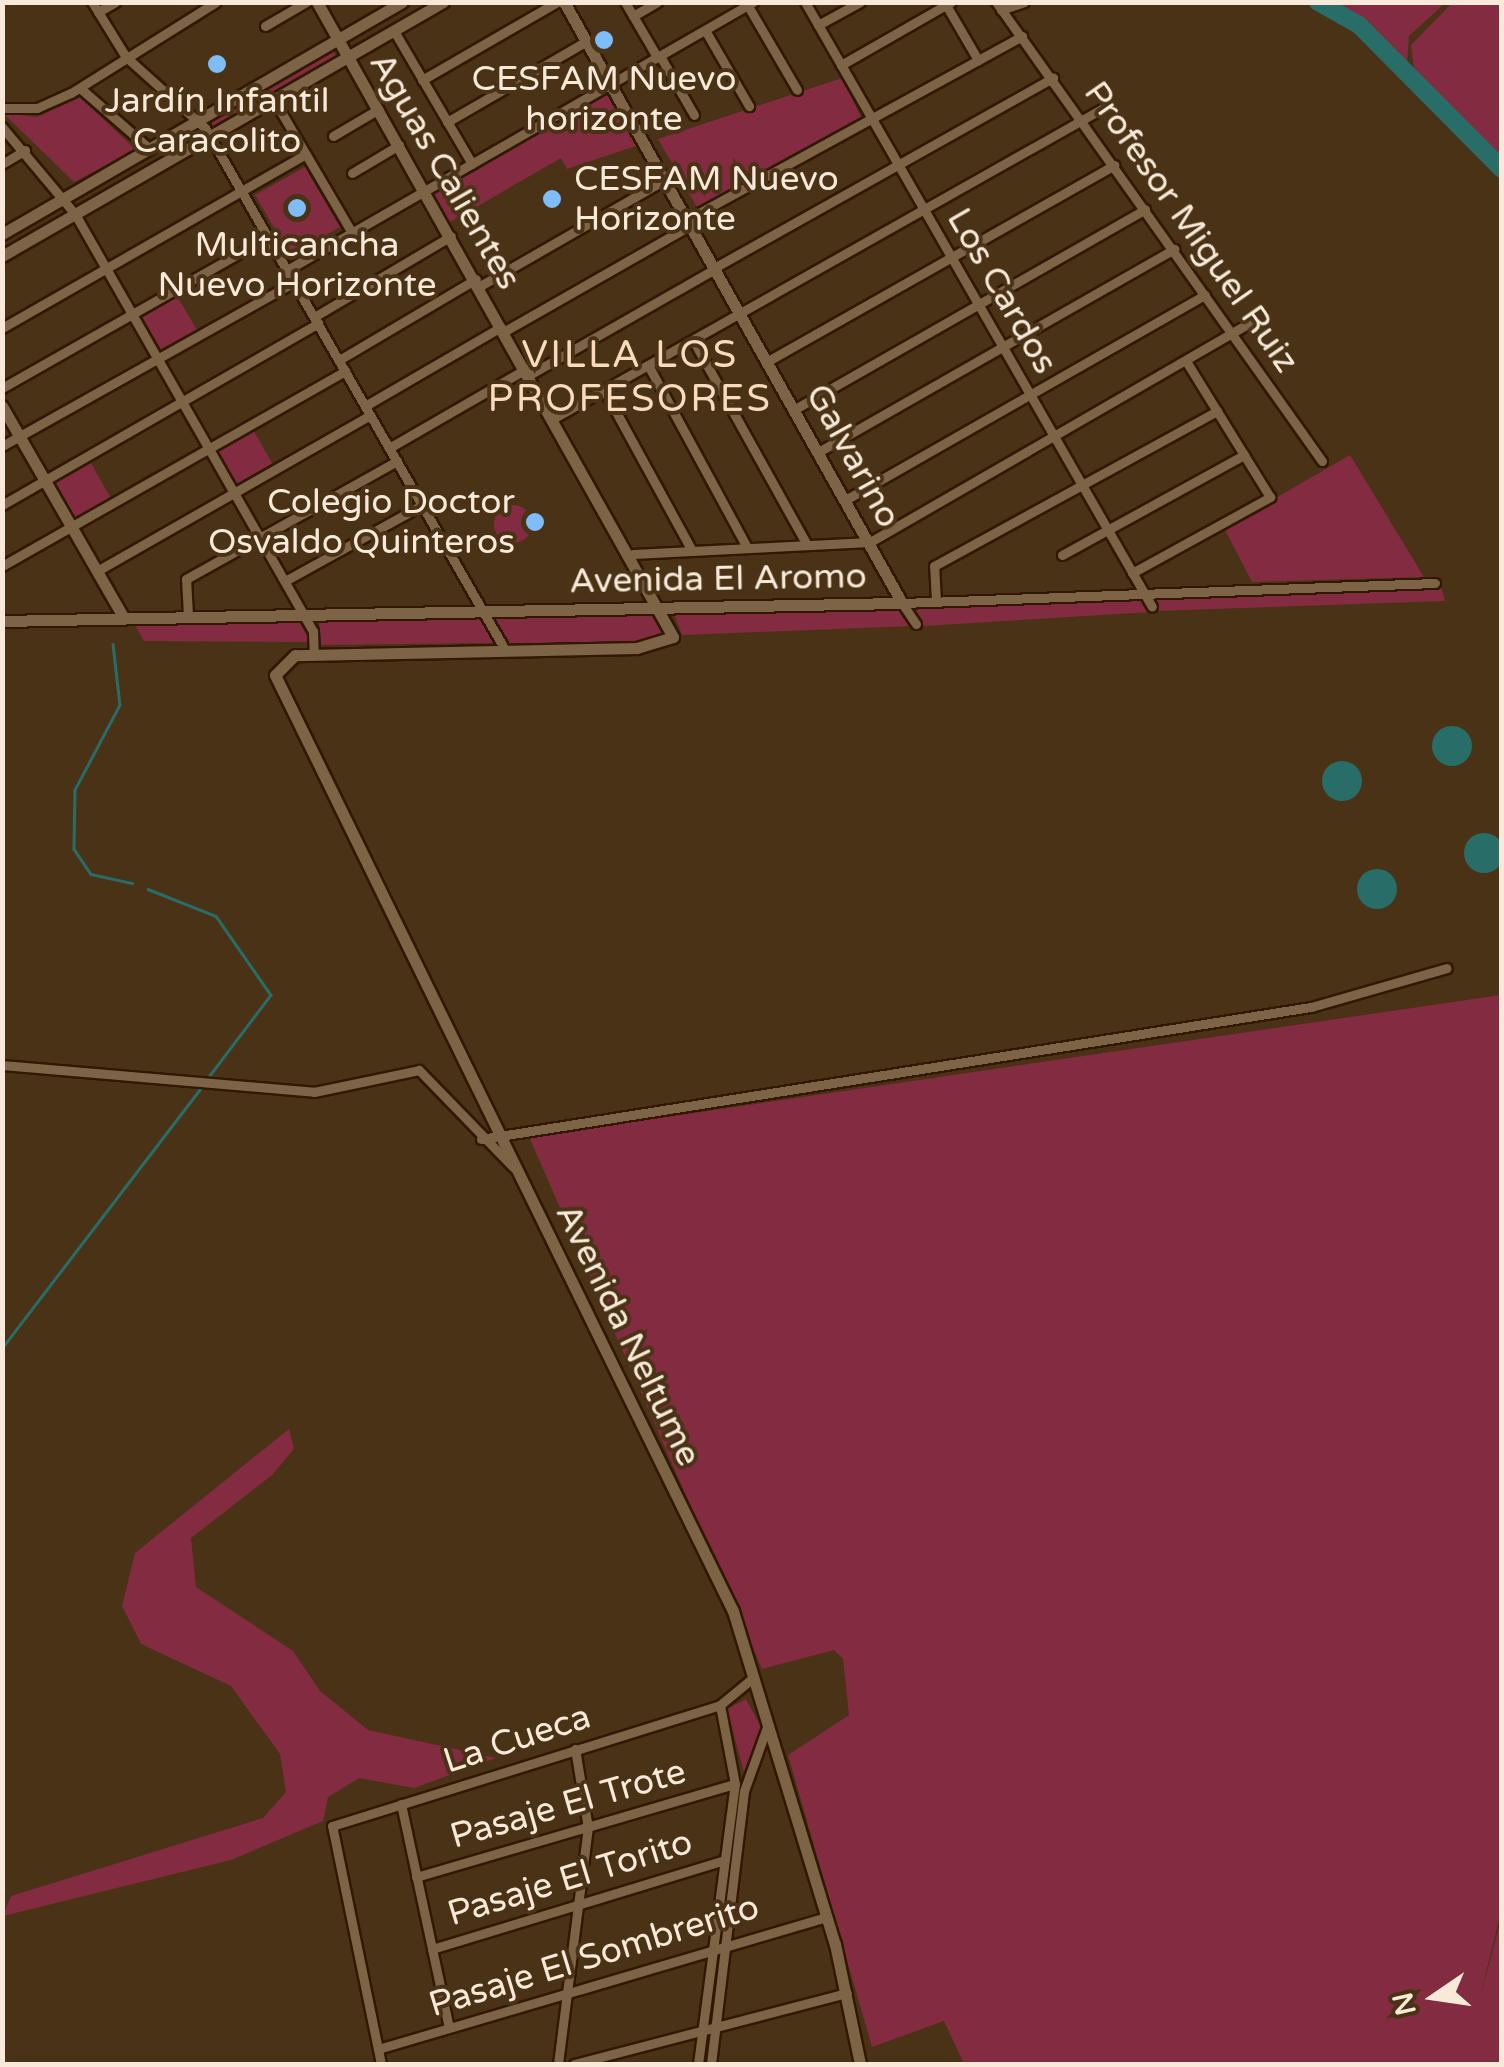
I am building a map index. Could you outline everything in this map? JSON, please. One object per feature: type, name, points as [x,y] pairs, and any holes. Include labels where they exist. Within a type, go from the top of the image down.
[{"type":"street","points":[[115,2],[95,7],[126,57],[200,120],[504,648]]},
{"type":"street","points":[[2,108],[37,108],[80,88],[216,2]]},
{"type":"street","points":[[265,26],[306,2]]},
{"type":"street","name":"Aguas Calientes","points":[[316,2],[672,629]]},
{"type":"street","points":[[2,234],[402,2]]},
{"type":"street","points":[[2,256],[444,2]]},
{"type":"street","points":[[422,80],[560,2]]},
{"type":"street","name":"Galvarino","points":[[560,2],[666,180],[916,624]]},
{"type":"street","points":[[625,2],[694,115]]},
{"type":"street","points":[[633,16],[657,2]]},
{"type":"street","name":"Los Cardos","points":[[805,2],[1152,607]]},
{"type":"street","points":[[818,26],[860,2]]},
{"type":"street","points":[[998,6],[1024,2]]},
{"type":"street","points":[[287,270],[750,4],[797,90]]},
{"type":"street","points":[[841,64],[948,4],[978,60]]},
{"type":"street","name":"Profesor Miguel Ruiz","points":[[998,6],[1084,121],[1322,461]]},
{"type":"street","points":[[704,30],[749,106]]},
{"type":"street","points":[[394,31],[472,164]]},
{"type":"street","points":[[97,570],[235,494],[504,329],[1022,36]]},
{"type":"street","points":[[448,122],[586,41]]},
{"type":"street","points":[[389,448],[1053,78]]},
{"type":"street","points":[[80,88],[150,149]]},
{"type":"street","points":[[274,100],[352,233]]},
{"type":"street","points":[[554,418],[1105,107]]},
{"type":"street","points":[[333,136],[378,109]]},
{"type":"street","points":[[2,127],[75,214],[303,613],[314,654]]},
{"type":"street","points":[[352,173],[399,145]]},
{"type":"street","points":[[2,164],[25,150]]},
{"type":"street","points":[[2,328],[306,154]]},
{"type":"street","points":[[768,361],[1114,164]]},
{"type":"street","points":[[339,360],[666,180]]},
{"type":"street","points":[[796,409],[1146,209]]},
{"type":"street","points":[[2,505],[182,402],[452,236]]},
{"type":"street","points":[[2,388],[268,237]]},
{"type":"street","points":[[820,451],[1174,249]]},
{"type":"street","points":[[2,446],[294,282]]},
{"type":"street","points":[[847,499],[1206,295]]},
{"type":"street","points":[[632,554],[870,542],[1256,320]]},
{"type":"street","points":[[693,340],[806,543]]},
{"type":"street","points":[[1132,574],[1270,497],[1186,361]]},
{"type":"street","points":[[648,366],[747,547]]},
{"type":"street","points":[[2,566],[345,371]]},
{"type":"street","points":[[604,390],[692,550]]},
{"type":"street","points":[[2,406],[124,618]]},
{"type":"street","points":[[936,601],[934,566],[1217,411]]},
{"type":"street","points":[[1062,555],[1244,455]]},
{"type":"street","points":[[188,616],[186,579],[397,461]]},
{"type":"street","points":[[285,581],[422,504]]},
{"type":"street","name":"Avenida El Aromo","points":[[2,621],[902,603],[1142,590],[1435,583]]},
{"type":"street","name":"Avenida El Aromo","points":[[282,660],[314,654],[662,646],[672,629]]},
{"type":"street","name":"Avenida Neltume","points":[[282,660],[277,682],[733,1611],[826,1917],[846,1992],[858,2064]]},
{"type":"street","points":[[481,1140],[1311,1007],[1448,968]]},
{"type":"street","points":[[2,1065],[314,1092],[420,1070],[481,1140],[514,1168]]},
{"type":"street","points":[[711,2064],[712,1945],[735,1784],[720,1705],[754,1677]]},
{"type":"street","name":"La Cueca","points":[[378,2049],[332,1826],[720,1705]]},
{"type":"street","points":[[698,2064],[710,2025],[724,1942],[744,1791],[767,1727]]},
{"type":"street","points":[[558,2064],[588,1828],[574,1749]]},
{"type":"street","name":"Pasaje El Trote","points":[[416,1876],[735,1784]]},
{"type":"street","points":[[401,1804],[449,2027]]},
{"type":"street","name":"Pasaje El Torito","points":[[432,1949],[725,1860]]},
{"type":"street","name":"Pasaje El Sombrerito","points":[[378,2049],[712,1945],[826,1917]]},
{"type":"street","points":[[574,2064],[846,1992]]},
{"type":"street","points":[[378,2049],[381,2064]]},
{"type":"shaded area","points":[[1327,3],[1445,3],[1409,36],[1407,65]]},
{"type":"shaded area","points":[[1452,3],[1501,3],[1501,158],[1414,70],[1411,45]]},
{"type":"shaded area","points":[[332,50],[337,57],[214,127],[211,121]]},
{"type":"shaded area","points":[[842,78],[862,119],[698,209],[658,139]]},
{"type":"shaded area","points":[[611,84],[645,143],[567,169],[561,158],[445,225],[426,191]]},
{"type":"shaded area","points":[[80,97],[136,150],[74,182],[3,113],[37,117]]},
{"type":"shaded area","points":[[305,167],[340,227],[290,255],[255,195]]},
{"type":"shaded area","points":[[174,291],[200,335],[158,359],[133,314]]},
{"type":"shaded area","points":[[251,426],[276,470],[235,494],[210,450]]},
{"type":"shaded area","points":[[1350,455],[1424,577],[1252,582],[1224,528]]},
{"type":"shaded area","points":[[87,456],[114,504],[72,527],[45,481]]},
{"type":"shaded area","points":[[513,505],[526,511],[532,524],[526,537],[513,543],[500,537],[494,524],[500,511]]},
{"type":"shaded area","points":[[1441,587],[1445,601],[1158,611],[1148,594]]},
{"type":"shaded area","points":[[1142,595],[1152,612],[924,626],[912,608]]},
{"type":"shaded area","points":[[660,607],[669,643],[504,648],[484,611]]},
{"type":"shaded area","points":[[900,607],[914,626],[682,635],[673,612]]},
{"type":"shaded area","points":[[481,616],[495,643],[321,645],[319,618]]},
{"type":"shaded area","points":[[297,618],[311,642],[144,641],[133,622]]},
{"type":"shaded area","points":[[1501,995],[1502,1908],[1480,1997],[1501,1920],[1501,2064],[964,2064],[944,2021],[872,2047],[788,1755],[849,1715],[843,1659],[834,1650],[762,1669],[529,1137]]},
{"type":"shaded area","points":[[289,1429],[294,1449],[272,1475],[191,1538],[196,1587],[293,1651],[320,1691],[368,1730],[496,1758],[414,1788],[359,1778],[328,1797],[323,1821],[231,1860],[3,1916],[11,1896],[263,1818],[286,1792],[280,1754],[231,1686],[141,1644],[122,1606],[135,1553]]},
{"type":"shaded area","points":[[746,1699],[761,1727],[744,1772],[727,1709]]},
{"type":"water","points":[[1452,726],[1466,732],[1472,746],[1466,760],[1452,766],[1438,760],[1432,746],[1438,732]]},
{"type":"water","points":[[1342,761],[1356,767],[1362,781],[1356,795],[1342,801],[1328,795],[1322,781],[1328,767]]},
{"type":"water","points":[[1484,833],[1498,839],[1504,853],[1498,867],[1484,873],[1470,867],[1464,853],[1470,839]]},
{"type":"water","points":[[1377,869],[1391,875],[1397,889],[1391,903],[1377,909],[1363,903],[1357,889],[1363,875]]},
{"type":"waterway","points":[[1318,2],[1359,25],[1502,169]]},
{"type":"waterway","points":[[113,644],[120,705],[75,790],[74,849],[91,874],[132,883]]},
{"type":"waterway","points":[[148,889],[216,916],[271,995],[209,1077]]},
{"type":"waterway","points":[[2,1348],[201,1088]]},
{"type":"place","name":"CESFAM Nuevo horizonte","points":[[604,40]]},
{"type":"place","name":"Jardín Infantil Caracolito","points":[[217,64]]},
{"type":"place","name":"CESFAM Nuevo Horizonte","points":[[552,199]]},
{"type":"place","name":"Multicancha Nuevo Horizonte","points":[[297,208]]},
{"type":"place","name":"Colegio Doctor Osvaldo Quinteros","points":[[535,522]]},
{"type":"district","name":"VILLA LOS PROFESORES","points":[[630,378]]}]
